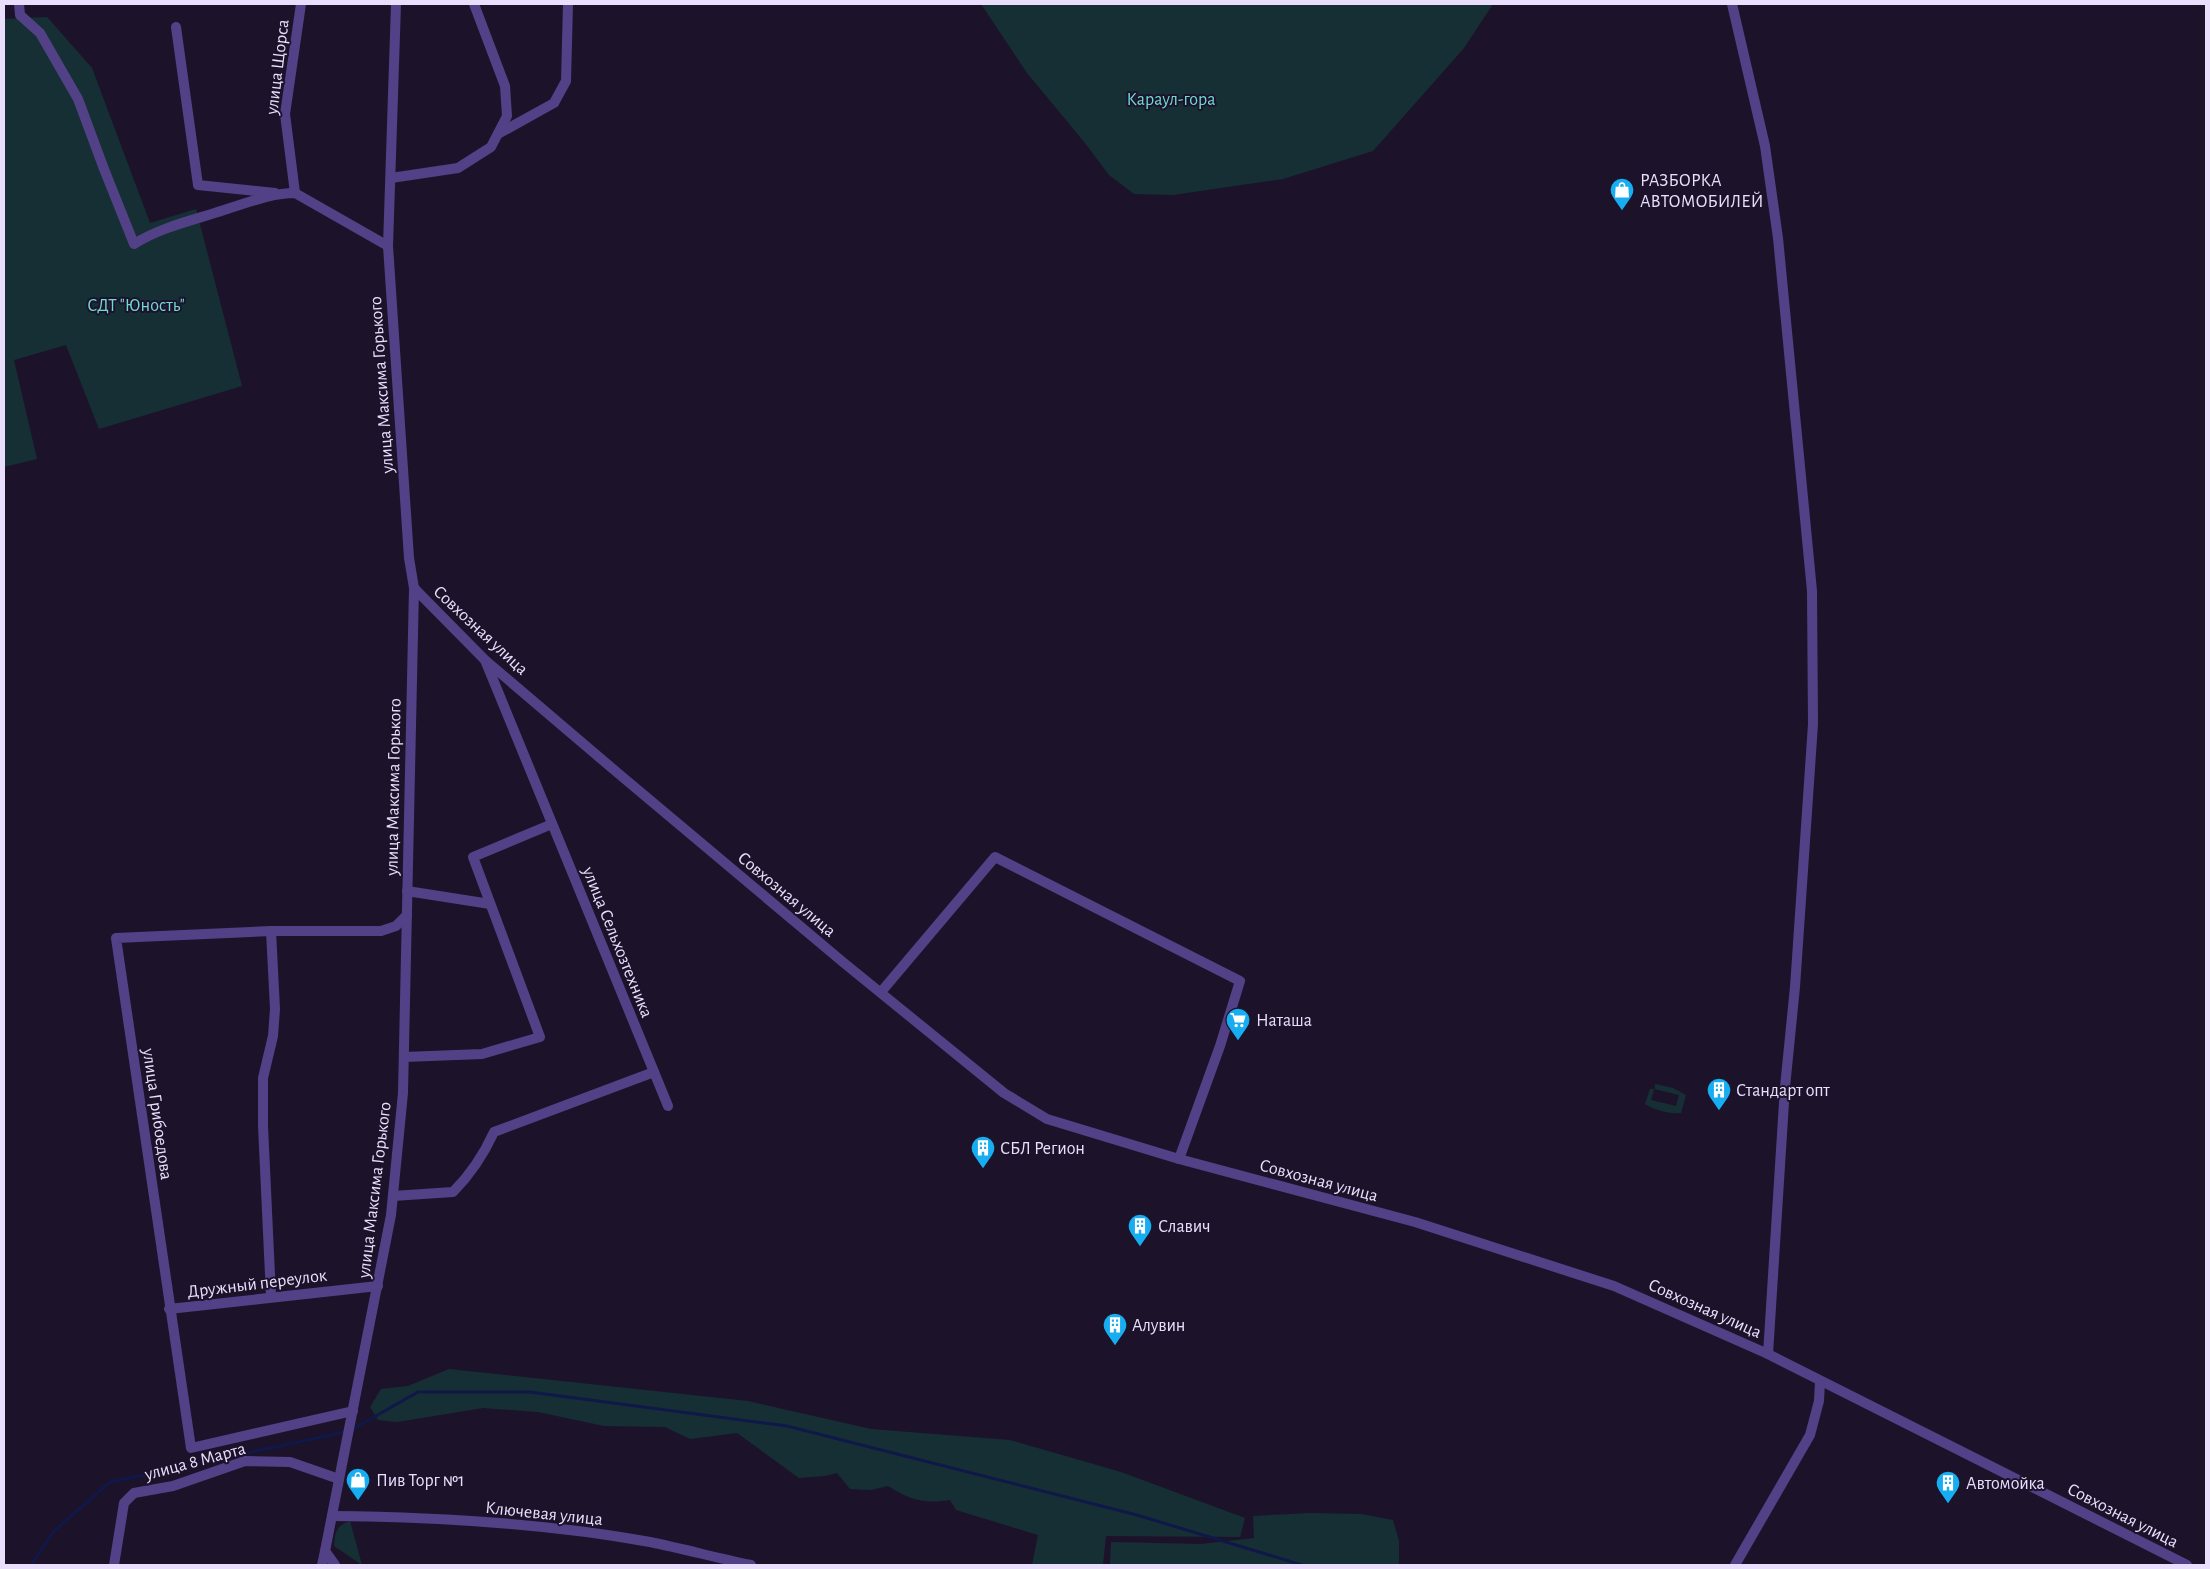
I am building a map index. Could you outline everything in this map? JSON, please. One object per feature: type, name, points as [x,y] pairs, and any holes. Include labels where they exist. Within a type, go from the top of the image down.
[{"type":"street","points":[[19,4],[20,15],[40,33],[78,99],[134,244],[150,234],[280,193]]},
{"type":"street","name":"улица Щорса","points":[[295,193],[285,114],[301,4]]},
{"type":"street","name":"улица Максима Горького","points":[[322,1565],[378,1286],[393,1196],[403,1093],[414,588],[409,548],[388,246],[396,4]]},
{"type":"street","points":[[391,178],[458,168],[491,148],[498,135],[507,116],[505,86],[474,4]]},
{"type":"street","points":[[498,135],[554,103],[566,81],[568,4]]},
{"type":"street","points":[[1732,4],[1765,146],[1776,220],[1812,591],[1813,724],[1795,987],[1784,1087],[1768,1354]]},
{"type":"street","points":[[176,27],[198,185],[295,193],[388,246]]},
{"type":"street","name":"Совхозная улица","points":[[414,588],[485,660],[1004,1093],[1047,1119],[1179,1159],[1415,1222],[1614,1286],[1768,1354],[2187,1565]]},
{"type":"street","name":"улица Сельхозтехника","points":[[485,660],[668,1106]]},
{"type":"street","points":[[404,1057],[482,1054],[540,1036],[473,857],[552,824]]},
{"type":"street","points":[[881,992],[995,857],[1240,981],[1220,1046],[1179,1159]]},
{"type":"street","points":[[407,891],[490,904]]},
{"type":"street","name":"улица Грибоедова","points":[[353,1412],[191,1448],[169,1309],[116,938],[271,931],[381,931],[396,926],[407,915]]},
{"type":"street","points":[[271,931],[275,1009],[272,1036],[263,1078],[262,1126],[271,1296]]},
{"type":"street","points":[[393,1196],[453,1192],[468,1177],[483,1156],[494,1132],[654,1072]]},
{"type":"street","name":"Дружный переулок","points":[[169,1309],[271,1296],[378,1286]]},
{"type":"street","points":[[1734,1565],[1810,1435],[1819,1401],[1820,1381]]},
{"type":"street","name":"улица 8 Марта","points":[[114,1565],[124,1503],[134,1493],[173,1486],[245,1461],[290,1462],[339,1479]]},
{"type":"street","name":"Ключевая улица","points":[[332,1516],[433,1518],[548,1528],[650,1542],[750,1565]]},
{"type":"street","points":[[325,1551],[335,1565]]},
{"type":"green space","name":"Караул-гора","points":[[981,4],[1493,4],[1464,48],[1373,151],[1283,179],[1173,195],[1134,194],[1109,175],[1027,73]]},
{"type":"green space","name":"СДТ \"Юность\"","points":[[47,17],[92,68],[150,223],[196,209],[242,386],[99,429],[66,345],[14,360],[37,459],[4,467],[4,19]]},
{"type":"green space","points":[[1655,1084],[1673,1088],[1686,1095],[1681,1113],[1662,1111],[1645,1104],[1650,1089],[1654,1089],[1651,1100],[1676,1106],[1679,1095],[1655,1089]]},
{"type":"green space","points":[[449,1369],[748,1401],[871,1429],[1010,1440],[1121,1472],[1245,1518],[1240,1537],[1106,1536],[1103,1565],[1032,1565],[1038,1535],[956,1510],[950,1500],[918,1500],[903,1495],[888,1486],[871,1490],[850,1489],[837,1473],[799,1478],[737,1433],[690,1439],[665,1427],[604,1426],[538,1412],[483,1408],[397,1422],[378,1420],[370,1407],[381,1389],[408,1386]]},
{"type":"green space","points":[[1310,1513],[1361,1514],[1393,1520],[1399,1541],[1399,1565],[1110,1565],[1111,1542],[1201,1544],[1254,1538],[1253,1516]]},
{"type":"green space","points":[[350,1521],[362,1565],[334,1546],[337,1530]]},
{"type":"waterway","points":[[351,1430],[418,1392],[530,1392],[787,1426],[1137,1515],[1302,1565]]},
{"type":"waterway","points":[[31,1565],[54,1531],[110,1482],[345,1432]]},
{"type":"place","name":"РАЗБОРКА АВТОМОБИЛЕЙ","points":[[1622,211]]},
{"type":"place","name":"Наташа","points":[[1238,1041]]},
{"type":"place","name":"Стандарт опт","points":[[1719,1111]]},
{"type":"place","name":"СБЛ Регион","points":[[983,1169]]},
{"type":"place","name":"Славич","points":[[1140,1247]]},
{"type":"place","name":"Алувин","points":[[1115,1346]]},
{"type":"place","name":"Пив Торг №1","points":[[358,1501]]},
{"type":"place","name":"Автомойка","points":[[1948,1504]]}]
